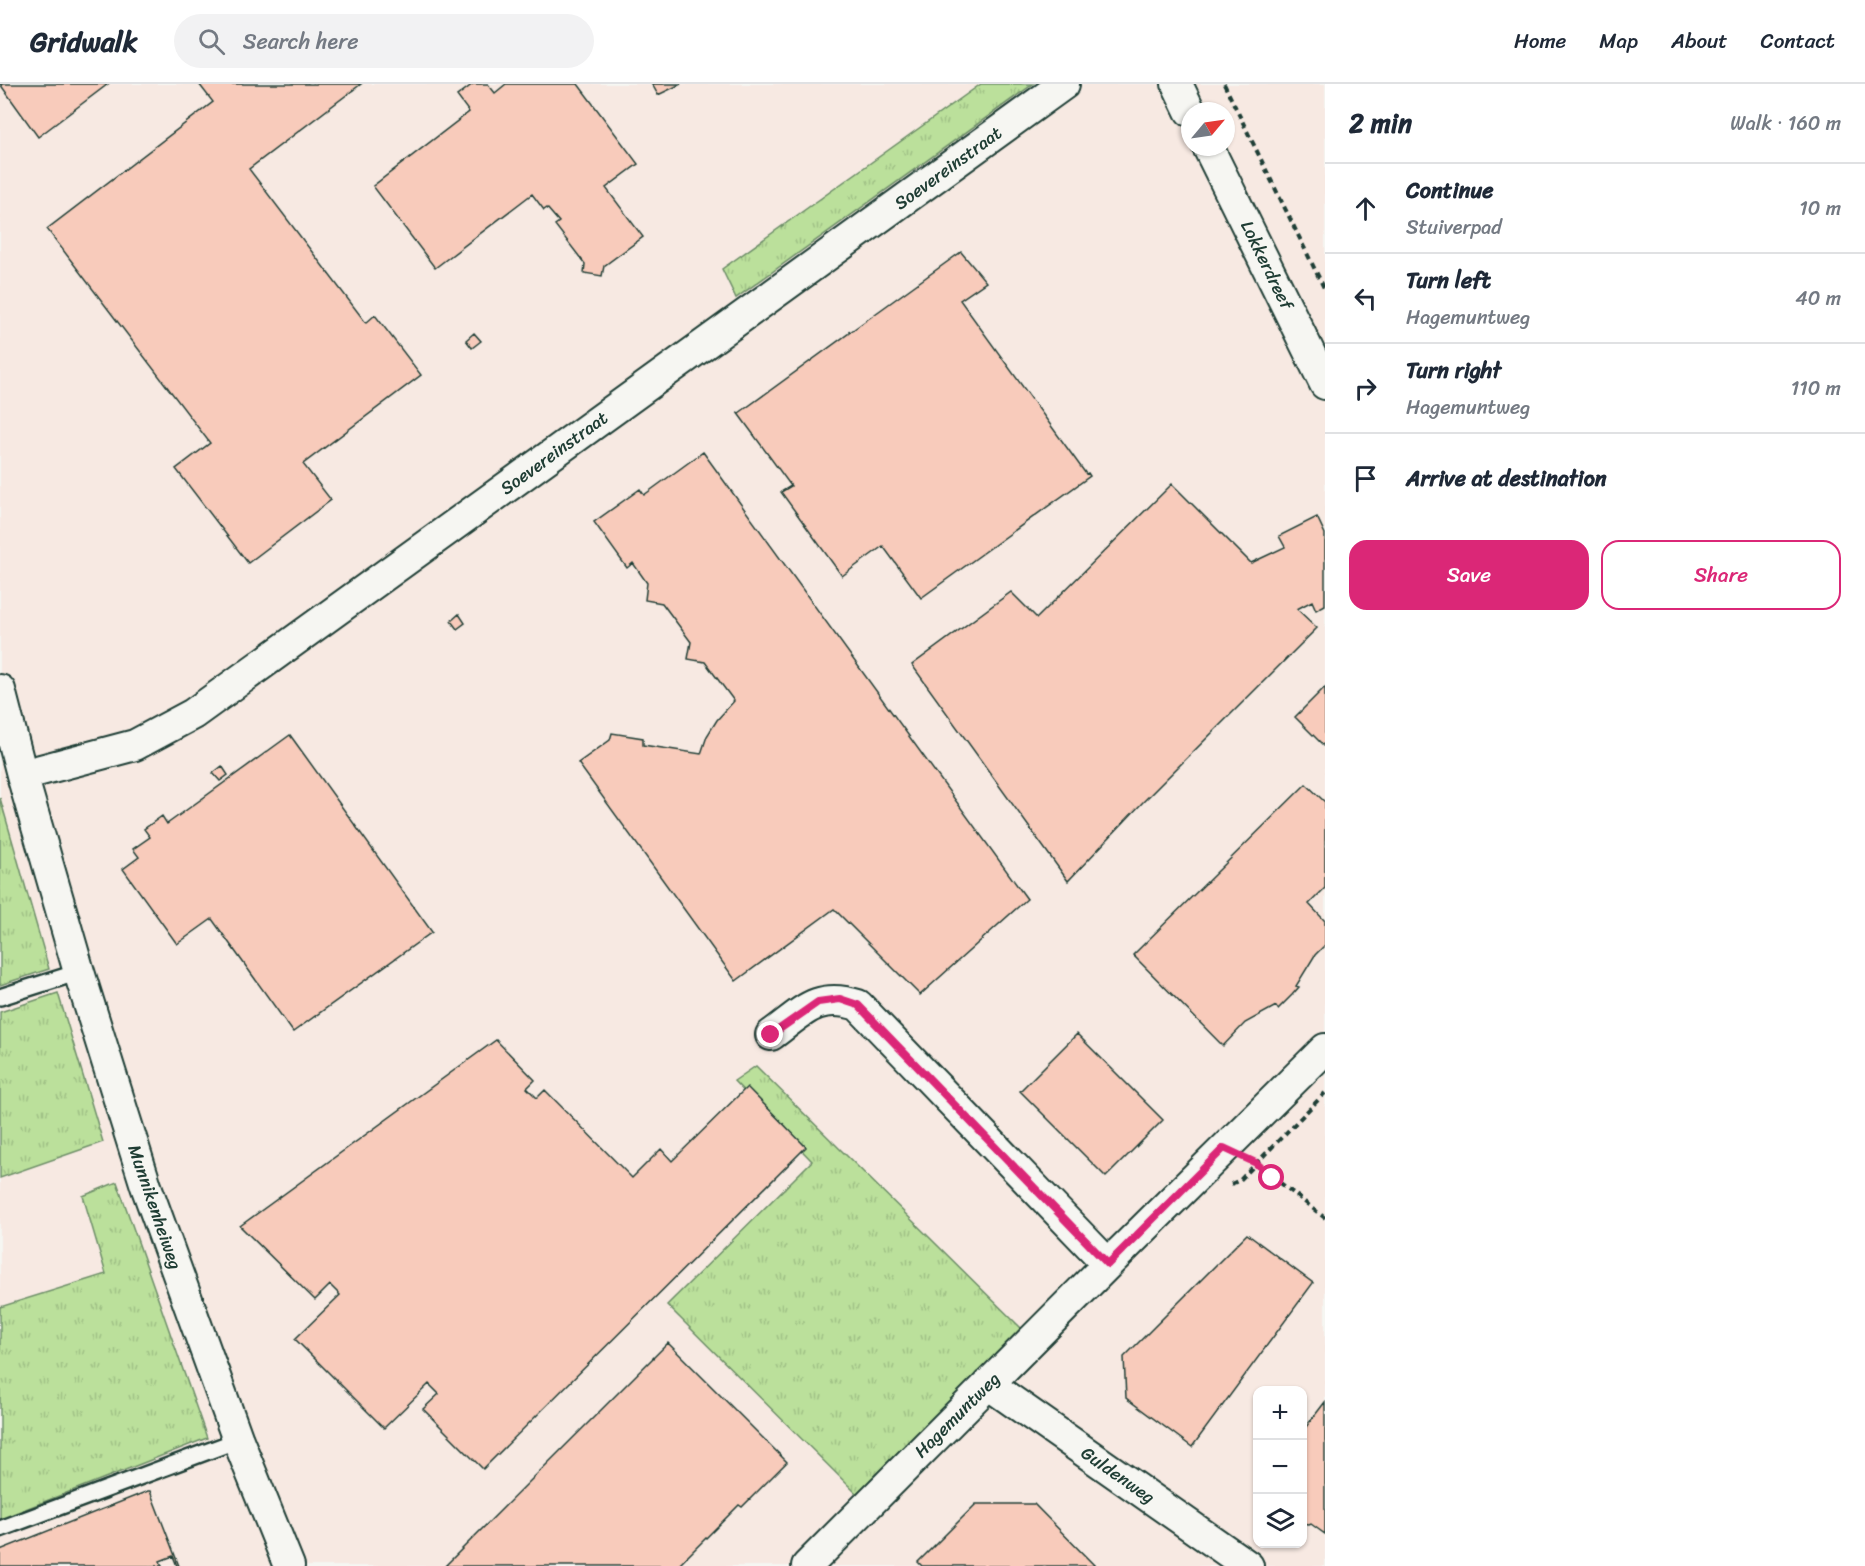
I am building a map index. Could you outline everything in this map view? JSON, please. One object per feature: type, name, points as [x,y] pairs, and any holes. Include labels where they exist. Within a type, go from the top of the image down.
[{"type":"street","name":"Soevereinstraat","points":[[21,775],[135,745],[194,714],[1064,84]]},
{"type":"street","points":[[1177,84],[1186,102]]},
{"type":"street","name":"Lokkerdreef","points":[[1212,156],[1325,384]]},
{"type":"street","name":"Munnikenheiweg","points":[[0,690],[21,775],[79,972],[146,1186],[238,1440],[290,1566]]},
{"type":"street","points":[[771,1035],[818,1002],[840,999],[858,1005],[1108,1264]]},
{"type":"street","name":"Hagemuntweg","points":[[807,1566],[1325,1049]]},
{"type":"street","name":"Guldenweg","points":[[988,1384],[1248,1566]]},
{"type":"lane","points":[[0,997],[79,972]]},
{"type":"lane","points":[[0,1529],[238,1440]]},
{"type":"path","points":[[1224,84],[1325,290]]},
{"type":"path","points":[[1256,1163],[1325,1093]]},
{"type":"path","points":[[1224,1148],[1256,1163],[1325,1218]]},
{"type":"shaded area","points":[[0,84],[1325,84],[1325,1566],[0,1566]]},
{"type":"green space","points":[[981,84],[1033,84],[736,298],[722,269]]},
{"type":"green space","points":[[0,798],[49,969],[0,985]]},
{"type":"green space","points":[[58,993],[103,1142],[0,1178],[0,1012]]},
{"type":"green space","points":[[756,1066],[1021,1328],[858,1495],[667,1305],[812,1161],[734,1081]]},
{"type":"green space","points":[[117,1182],[207,1438],[0,1519],[0,1307],[106,1274],[83,1196]]},
{"type":"building","points":[[0,84],[108,84],[38,137]]},
{"type":"building","points":[[199,84],[361,84],[249,169],[366,323],[375,315],[421,375],[303,464],[331,500],[248,563],[176,469],[210,443],[47,229],[213,102]]},
{"type":"building","points":[[473,84],[488,84],[495,93],[506,84],[578,84],[638,164],[606,188],[643,237],[604,266],[602,276],[584,273],[585,264],[555,225],[559,222],[547,208],[544,210],[532,194],[435,268],[373,186],[469,112],[457,96]]},
{"type":"building","points":[[652,84],[681,84],[658,95]]},
{"type":"building","points":[[961,252],[986,282],[960,300],[1086,474],[1090,476],[921,598],[883,546],[842,576],[781,492],[791,486],[737,412],[739,413],[849,333],[849,330],[850,332]]},
{"type":"building","points":[[474,333],[481,341],[472,348],[466,340]]},
{"type":"building","points":[[703,452],[1027,899],[920,995],[834,909],[736,981],[578,763],[610,740],[612,733],[643,738],[643,745],[701,754],[707,736],[717,720],[734,701],[705,662],[688,659],[691,642],[662,603],[645,600],[647,583],[633,563],[627,568],[594,522],[640,489],[644,495]]},
{"type":"building","points":[[1172,484],[1251,563],[1285,547],[1279,536],[1317,517],[1325,534],[1325,605],[1316,610],[1312,601],[1297,609],[1317,628],[1143,802],[1068,881],[912,665],[1011,592],[1037,618]]},
{"type":"building","points":[[459,614],[465,623],[457,629],[451,621]]},
{"type":"building","points":[[1325,687],[1325,747],[1295,717]]},
{"type":"building","points":[[290,735],[432,932],[293,1032],[212,919],[177,944],[123,869],[139,857],[133,849],[150,837],[144,829],[162,816],[167,824]]},
{"type":"building","points":[[222,766],[228,775],[220,781],[213,773]]},
{"type":"building","points":[[1306,784],[1325,802],[1325,888],[1309,904],[1325,921],[1325,945],[1315,955],[1296,986],[1299,987],[1278,1009],[1276,1006],[1245,1023],[1223,1046],[1133,955]]},
{"type":"building","points":[[1077,1034],[1163,1120],[1106,1177],[1020,1091]]},
{"type":"building","points":[[496,1040],[535,1080],[527,1088],[537,1098],[545,1090],[632,1178],[661,1149],[672,1161],[747,1087],[806,1147],[483,1469],[423,1409],[439,1394],[429,1384],[384,1428],[295,1339],[340,1295],[330,1285],[315,1300],[240,1226]]},
{"type":"building","points":[[1247,1234],[1313,1283],[1192,1447],[1126,1398],[1124,1357]]},
{"type":"building","points":[[668,1343],[787,1462],[742,1507],[739,1505],[678,1566],[445,1566]]},
{"type":"building","points":[[1325,1402],[1325,1534],[1311,1524],[1307,1525],[1307,1425]]},
{"type":"building","points":[[150,1491],[179,1566],[173,1556],[160,1561],[162,1566],[0,1566],[0,1550]]},
{"type":"building","points":[[976,1504],[1034,1504],[1095,1566],[922,1566],[918,1562]]},
{"type":"route","points":[[771,1035],[818,1002],[840,999],[858,1005],[1108,1264],[1224,1148],[1256,1163],[1272,1178]]}]
